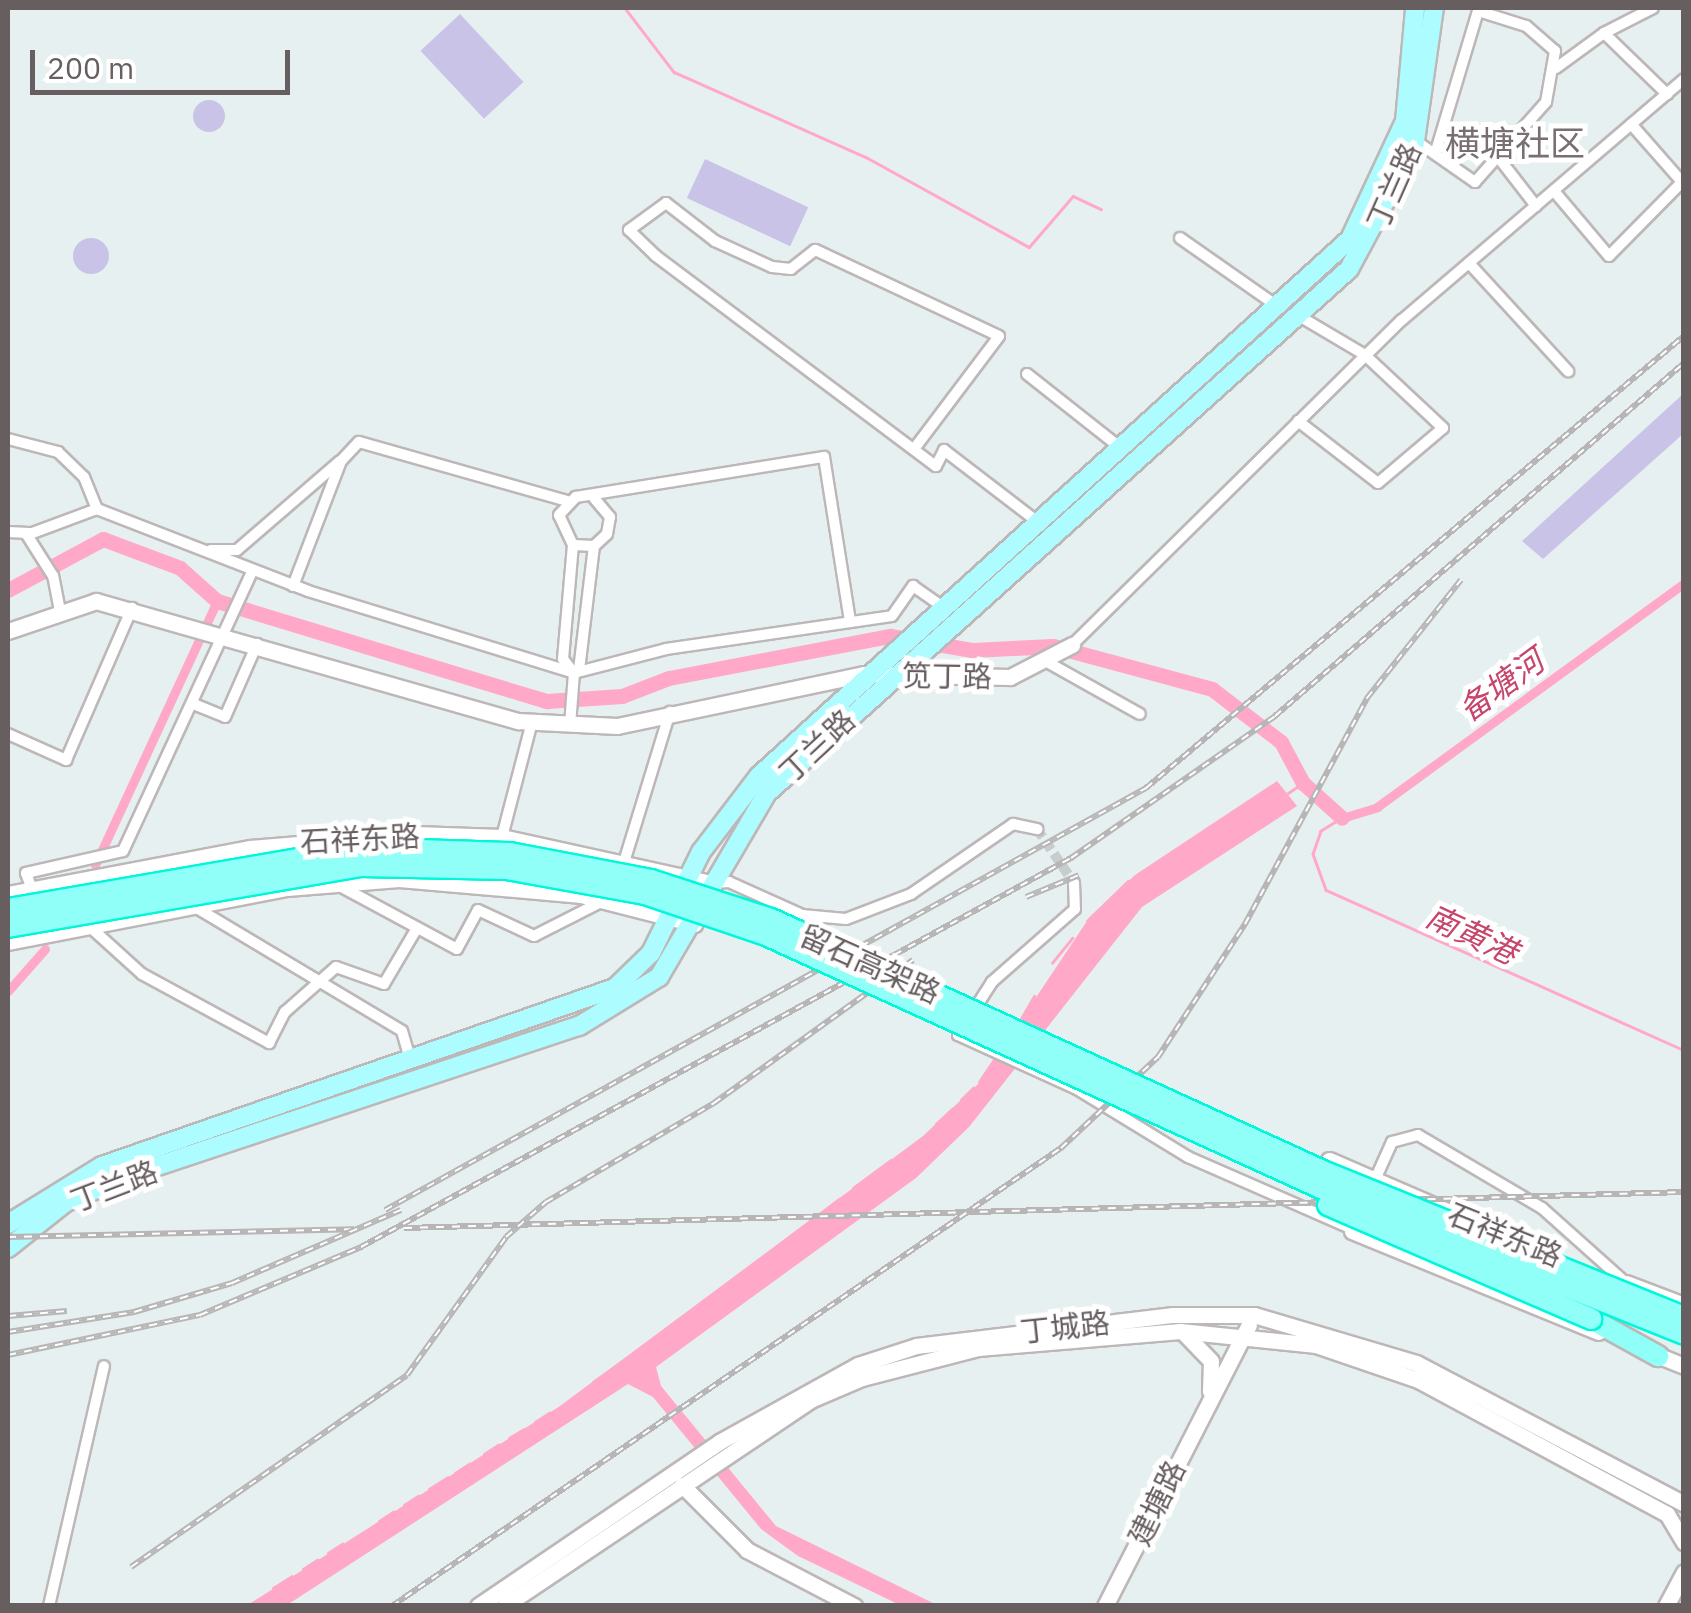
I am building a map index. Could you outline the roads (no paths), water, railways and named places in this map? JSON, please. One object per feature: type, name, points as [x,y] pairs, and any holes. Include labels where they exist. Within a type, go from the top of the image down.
[{"type":"highway","name":"留石高架路","points":[[8,909],[360,848],[510,853],[713,898],[1077,1066],[1321,1188],[1684,1334]]},
{"type":"highway","name":"留石高架路","points":[[8,927],[294,873],[507,869],[710,914],[1684,1318]]},
{"type":"highway","points":[[1077,1066],[1330,1160]]},
{"type":"highway","points":[[1077,1066],[1213,1151],[1591,1319],[1658,1356]]},
{"type":"main road","name":"丁兰路","points":[[8,1224],[102,1166],[615,988],[651,953],[688,874],[759,776],[864,674],[911,660],[951,626],[1290,312],[1326,268],[1373,201],[1405,121],[1415,8]]},
{"type":"main road","name":"丁兰路","points":[[8,1248],[66,1202],[130,1175],[304,1124],[630,1002],[694,924],[711,883],[767,793],[889,667],[921,624],[1366,246],[1416,141],[1434,8]]},
{"type":"main road","name":"笕丁路","points":[[8,631],[96,601],[132,607],[227,629],[257,644],[532,722],[571,720],[617,726],[671,708],[864,674]]},
{"type":"main road","name":"笕丁路","points":[[889,667],[1010,677],[1061,654]]},
{"type":"main road","name":"石祥东路","points":[[8,894],[328,838],[502,837],[626,859],[711,883]]},
{"type":"main road","name":"石祥东路","points":[[8,942],[332,882],[464,882],[605,900],[694,924]]},
{"type":"main road","name":"石祥东路","points":[[1330,1160],[1684,1305]]},
{"type":"main road","name":"石祥东路","points":[[1352,1231],[1684,1366]]},
{"type":"main road","name":"建塘路","points":[[1105,1606],[1254,1315]]},
{"type":"main road","name":"丁城路","points":[[478,1606],[701,1464],[802,1390],[916,1346],[1254,1315],[1416,1363],[1684,1504]]},
{"type":"main road","name":"丁城路","points":[[724,1447],[810,1400],[916,1359],[1180,1331],[1246,1332],[1418,1380],[1667,1514],[1684,1542]]},
{"type":"main road","points":[[1180,1331],[1211,1361],[1210,1400]]},
{"type":"main road","name":"丁城路","points":[[504,1606],[682,1485],[701,1464]]},
{"type":"main road","points":[[682,1485],[748,1550],[854,1606]]},
{"type":"main road","points":[[1666,1606],[1684,1572]]},
{"type":"street","points":[[1556,68],[1604,33],[1653,8]]},
{"type":"street","points":[[1416,141],[1475,182],[1546,102],[1556,68],[1556,51],[1526,26],[1478,11],[1435,154]]},
{"type":"street","points":[[1604,33],[1667,94]]},
{"type":"street","name":"笕丁路","points":[[1061,654],[1365,355],[1684,80]]},
{"type":"street","points":[[1554,191],[1609,256],[1623,244],[1682,182],[1631,124]]},
{"type":"street","points":[[1498,158],[1536,206]]},
{"type":"street","points":[[914,449],[1000,336],[814,250],[791,269],[772,267],[715,241],[666,202],[629,230],[656,256],[936,466],[944,450],[1038,522]]},
{"type":"street","points":[[1180,238],[1290,312],[1365,355],[1444,428],[1378,483],[1298,421]]},
{"type":"street","points":[[1469,264],[1568,371]]},
{"type":"street","points":[[1026,374],[1122,450]]},
{"type":"street","points":[[8,439],[58,452],[84,476],[97,509]]},
{"type":"street","points":[[202,550],[237,550],[359,442],[568,501],[824,457],[850,622]]},
{"type":"street","points":[[293,586],[341,460]]},
{"type":"street","points":[[574,673],[586,664],[594,546],[610,526],[594,498]]},
{"type":"street","points":[[568,501],[558,524],[572,545],[563,659],[574,673],[571,720]]},
{"type":"street","points":[[8,532],[30,534],[97,509],[252,572],[574,673],[666,648],[892,616],[913,586],[942,607]]},
{"type":"street","points":[[30,534],[53,576],[60,611]]},
{"type":"street","points":[[572,545],[594,546]]},
{"type":"street","points":[[32,888],[26,873],[123,852],[196,705],[252,572]]},
{"type":"street","points":[[8,734],[66,760],[132,607]]},
{"type":"street","points":[[196,705],[224,718],[257,644]]},
{"type":"street","points":[[1061,654],[1140,714]]},
{"type":"street","points":[[626,859],[671,708]]},
{"type":"street","points":[[502,837],[532,722]]},
{"type":"street","points":[[711,883],[729,882],[802,914],[846,919],[911,894],[1013,824],[1036,829]]},
{"type":"street","points":[[332,882],[456,950],[478,910],[534,936],[605,900]]},
{"type":"street","points":[[1074,883],[1075,909],[992,982],[958,1035],[1025,1065],[1188,1158],[1352,1231],[1392,1142],[1418,1134],[1542,1208],[1626,1284]]},
{"type":"street","points":[[194,906],[319,988],[402,1031],[410,1059]]},
{"type":"street","points":[[90,926],[142,974],[269,1043],[285,1012],[319,988],[336,966],[384,984],[417,928]]},
{"type":"street","points":[[48,1606],[104,1366]]},
{"type":"waterway","points":[[625,8],[674,72],[866,157],[1029,247],[1073,196],[1101,209]]},
{"type":"waterway","points":[[8,590],[103,539],[180,568],[217,601],[547,701],[622,696],[669,678],[890,636],[972,650],[1053,646],[1212,689],[1281,742],[1303,783],[1342,818]]},
{"type":"waterway","name":"备塘河","points":[[1342,818],[1377,807],[1684,583]]},
{"type":"waterway","points":[[95,865],[217,601]]},
{"type":"waterway","points":[[1288,793],[1303,783]]},
{"type":"waterway","name":"南黄港","points":[[1342,818],[1321,831],[1313,854],[1326,890],[1684,1050]]},
{"type":"waterway","points":[[1087,921],[1128,881]]},
{"type":"waterway","points":[[1052,963],[1072,938]]},
{"type":"waterway","points":[[8,991],[45,949]]},
{"type":"waterway","points":[[1018,1024],[1034,996]]},
{"type":"waterway","points":[[979,1082],[997,1055]]},
{"type":"waterway","points":[[961,1100],[973,1088]]},
{"type":"waterway","points":[[936,1124],[952,1109]]},
{"type":"waterway","points":[[853,1188],[891,1160]]},
{"type":"waterway","points":[[746,1270],[839,1199]]},
{"type":"waterway","points":[[670,1327],[704,1302]]},
{"type":"waterway","points":[[593,1382],[627,1358]]},
{"type":"waterway","points":[[535,1422],[549,1413]]},
{"type":"waterway","points":[[509,1438],[524,1429]]},
{"type":"waterway","points":[[484,1454],[498,1445]]},
{"type":"waterway","points":[[455,1473],[469,1464]]},
{"type":"waterway","points":[[429,1489],[448,1477]]},
{"type":"waterway","points":[[404,1505],[418,1496]]},
{"type":"waterway","points":[[379,1521],[393,1512]]},
{"type":"waterway","points":[[328,1553],[342,1544]]},
{"type":"waterway","points":[[303,1569],[317,1560]]},
{"type":"waterway","points":[[273,1588],[292,1576]]},
{"type":"tunnel","points":[[1037,829],[1074,883]]},
{"type":"railway","points":[[385,1210],[1146,788],[1684,336]]},
{"type":"railway","points":[[8,1355],[200,1315],[361,1247],[1071,858],[1275,716],[1684,363]]},
{"type":"railway","points":[[392,1606],[1061,1148],[1158,1057],[1245,924],[1367,698],[1461,580]]},
{"type":"railway","points":[[1026,897],[1079,875]]},
{"type":"railway","points":[[131,1567],[407,1375],[506,1237],[546,1202],[714,1103],[913,960]]},
{"type":"railway","points":[[404,1228],[1684,1192]]},
{"type":"railway","points":[[8,1332],[134,1312],[232,1283],[401,1210]]},
{"type":"railway","points":[[8,1237],[354,1229]]},
{"type":"railway","points":[[8,1316],[67,1311]]},
{"type":"district","name":"横塘社区","points":[[1515,143]]}]
